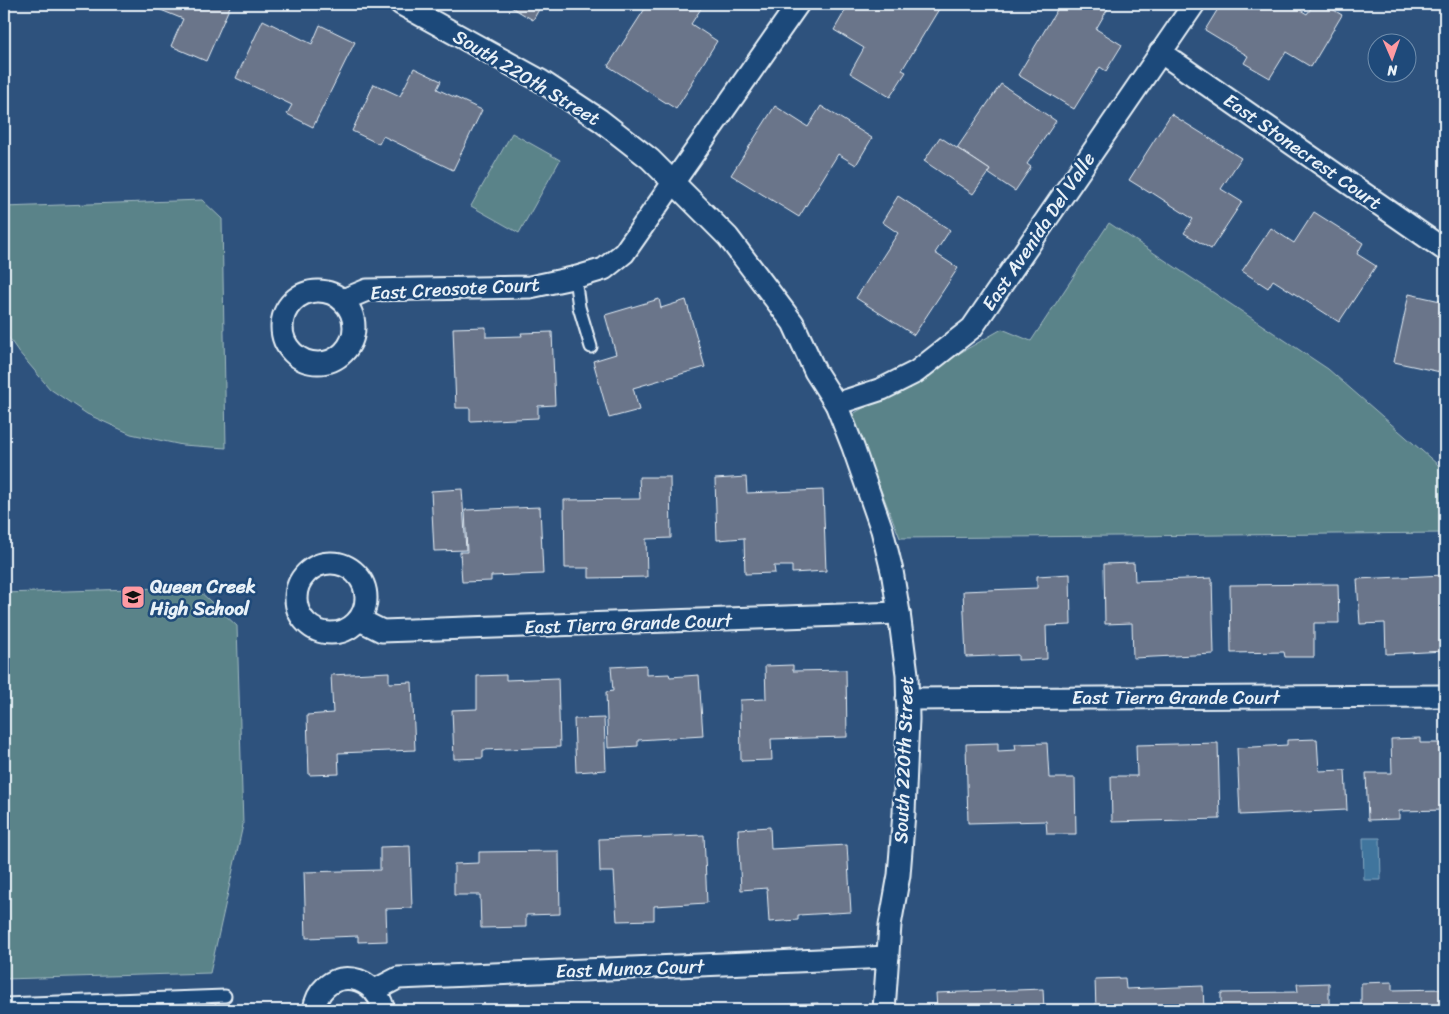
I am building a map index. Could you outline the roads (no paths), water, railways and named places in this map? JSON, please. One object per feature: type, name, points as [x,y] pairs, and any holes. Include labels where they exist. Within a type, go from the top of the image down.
[{"type":"street","name":"South 220th Street","points":[[403,4],[548,86],[600,120],[650,159],[728,236],[793,323],[815,371],[836,404],[882,530],[892,571],[906,674],[908,719],[904,813],[899,874],[890,925],[884,1010]]},
{"type":"street","name":"East Creosote Court","points":[[343,300],[367,290],[530,286],[575,278],[604,269],[624,253],[798,4]]},
{"type":"street","name":"East Avenida Del Valle","points":[[836,404],[882,389],[916,372],[972,328],[1194,4]]},
{"type":"street","name":"East Stonecrest Court","points":[[1160,52],[1445,250]]},
{"type":"street","name":"East Tierra Grande Court","points":[[360,620],[382,631],[899,613]]},
{"type":"street","name":"East Tierra Grande Court","points":[[907,698],[1445,696]]},
{"type":"street","name":"East Munoz Court","points":[[376,990],[398,978],[888,957]]},
{"type":"street","points":[[314,1010],[318,998],[327,987],[337,981],[347,979],[366,983],[376,990],[384,1010]]},
{"type":"lane","points":[[575,278],[580,307],[591,347]]},
{"type":"lane","points":[[4,1004],[225,996]]},
{"type":"water","points":[[1363,838],[1380,838],[1381,880],[1364,880]]},
{"type":"place","name":"Queen Creek High School","points":[[133,597]]}]
